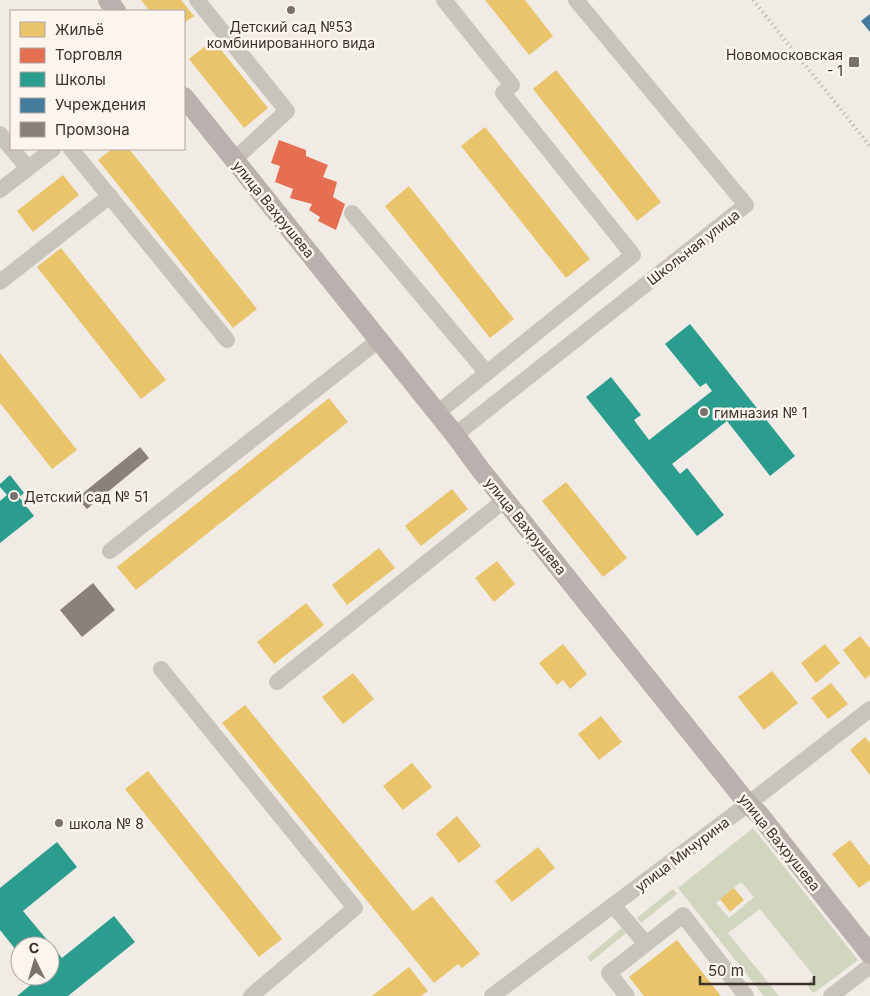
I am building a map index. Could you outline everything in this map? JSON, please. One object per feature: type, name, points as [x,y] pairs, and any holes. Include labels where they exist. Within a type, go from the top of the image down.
[{"type":"main road","name":"улица Вахрушева","points":[[185,98],[748,804],[758,813],[870,954]]},
{"type":"street","points":[[197,0],[287,111],[235,160]]},
{"type":"street","points":[[438,413],[633,255],[502,93],[512,85],[444,0]]},
{"type":"street","name":"Школьная улица","points":[[455,435],[746,205],[576,0]]},
{"type":"street","points":[[0,134],[10,146]]},
{"type":"street","points":[[14,150],[28,168]]},
{"type":"street","points":[[0,190],[51,150]]},
{"type":"street","points":[[72,150],[227,340]]},
{"type":"street","points":[[0,282],[110,196]]},
{"type":"street","points":[[352,213],[487,373]]},
{"type":"street","points":[[110,551],[379,340]]},
{"type":"street","points":[[277,682],[506,499]]},
{"type":"street","points":[[161,669],[355,908],[251,996]]},
{"type":"street","name":"улица Мичурина","points":[[492,996],[748,804],[870,709]]},
{"type":"street","points":[[613,905],[646,944]]},
{"type":"street","points":[[627,996],[609,973],[683,915],[746,996]]},
{"type":"street","points":[[831,996],[870,966]]},
{"type":"green space","points":[[753,828],[858,960],[814,993],[807,984],[814,976],[760,909],[728,933],[779,996],[764,996],[678,888]],"holes":[[[741,882],[754,897],[729,918],[716,903]]]},
{"type":"green space","points":[[673,889],[677,894],[641,923],[637,918]]},
{"type":"green space","points":[[622,928],[626,933],[591,962],[587,957]]},
{"type":"building: Жильё","points":[[141,0],[181,0],[194,16],[185,22],[185,10],[149,10]]},
{"type":"building: Жильё","points":[[485,0],[525,0],[553,36],[529,55]]},
{"type":"building: Жильё","points":[[213,40],[268,108],[244,128],[189,59]]},
{"type":"building: Жильё","points":[[556,70],[661,202],[637,221],[533,89]]},
{"type":"building: Жильё","points":[[485,127],[590,259],[566,278],[461,146]]},
{"type":"building: Жильё","points":[[111,150],[130,150],[257,309],[233,328],[98,160]]},
{"type":"building: Жильё","points":[[63,175],[79,195],[33,232],[17,211]]},
{"type":"building: Жильё","points":[[409,186],[514,319],[490,338],[385,206]]},
{"type":"building: Жильё","points":[[61,248],[166,380],[141,399],[37,267]]},
{"type":"building: Жильё","points":[[0,353],[77,450],[52,469],[0,403]]},
{"type":"building: Жильё","points":[[329,398],[348,422],[136,590],[117,567]]},
{"type":"building: Жильё","points":[[566,482],[627,558],[603,577],[542,501]]},
{"type":"building: Жильё","points":[[452,489],[468,509],[421,546],[405,526]]},
{"type":"building: Жильё","points":[[379,548],[395,568],[347,605],[332,585]]},
{"type":"building: Жильё","points":[[497,561],[515,584],[494,602],[475,578]]},
{"type":"building: Жильё","points":[[306,603],[324,625],[274,664],[257,642]]},
{"type":"building: Жильё","points":[[860,636],[870,648],[870,675],[865,679],[843,650]]},
{"type":"building: Жильё","points":[[563,644],[587,674],[570,689],[563,680],[557,685],[539,663]]},
{"type":"building: Жильё","points":[[825,644],[840,663],[816,683],[801,663]]},
{"type":"building: Жильё","points":[[772,671],[798,703],[764,730],[738,697]]},
{"type":"building: Жильё","points":[[353,673],[374,699],[343,724],[322,697]]},
{"type":"building: Жильё","points":[[831,683],[848,704],[828,719],[811,698]]},
{"type":"building: Жильё","points":[[245,705],[413,911],[432,896],[480,954],[462,968],[458,964],[434,983],[222,723]]},
{"type":"building: Жильё","points":[[601,716],[622,742],[599,760],[578,734]]},
{"type":"building: Жильё","points":[[865,737],[870,743],[870,775],[850,750]]},
{"type":"building: Жильё","points":[[412,763],[432,787],[403,810],[383,786]]},
{"type":"building: Жильё","points":[[148,771],[282,939],[259,957],[125,789]]},
{"type":"building: Жильё","points":[[457,816],[481,846],[459,863],[436,834]]},
{"type":"building: Жильё","points":[[850,840],[870,866],[870,880],[859,888],[832,854]]},
{"type":"building: Жильё","points":[[538,847],[555,868],[512,902],[495,881]]},
{"type":"building: Жильё","points":[[734,888],[744,900],[730,912],[720,899]]},
{"type":"building: Жильё","points":[[677,940],[721,996],[644,996],[629,977]]},
{"type":"building: Жильё","points":[[409,967],[428,991],[421,996],[372,996]]},
{"type":"building: Торговля","points":[[279,140],[306,150],[306,156],[328,165],[323,177],[337,182],[333,197],[345,204],[336,230],[318,221],[320,217],[309,210],[312,204],[290,198],[293,189],[275,182],[280,166],[271,163]]},
{"type":"building: Школы","name":"гимназия № 1","points":[[690,324],[795,456],[770,476],[727,421],[672,464],[680,474],[687,468],[724,515],[697,536],[586,397],[611,377],[641,415],[634,420],[649,440],[712,391],[706,383],[700,387],[665,344]]},
{"type":"building: Школы","points":[[10,475],[24,493],[19,497],[34,516],[0,543],[0,501],[7,495],[0,487],[0,484]]},
{"type":"building: Школы","points":[[57,842],[77,867],[23,911],[44,936],[10,936],[10,942],[0,930],[0,888]]},
{"type":"building: Школы","points":[[114,916],[135,942],[68,996],[17,996],[29,986],[60,986],[60,956],[62,958]]},
{"type":"building: Учреждения","name":"Новомосковская - 1","points":[[870,14],[870,32],[861,21]]},
{"type":"building: Промзона","points":[[140,447],[149,458],[87,509],[77,498]]},
{"type":"building: Промзона","points":[[93,583],[115,610],[82,637],[60,610]]},
{"type":"railway","points":[[753,0],[870,146]]},
{"type":"place","name":"Детский сад №53 комбинированного вида","points":[[291,10]]},
{"type":"place","name":"Новомосковская - 1","points":[[854,62]]},
{"type":"place","name":"гимназия № 1","points":[[704,412]]},
{"type":"place","name":"Детский сад № 51","points":[[14,496]]},
{"type":"place","name":"школа № 8","points":[[59,823]]}]
